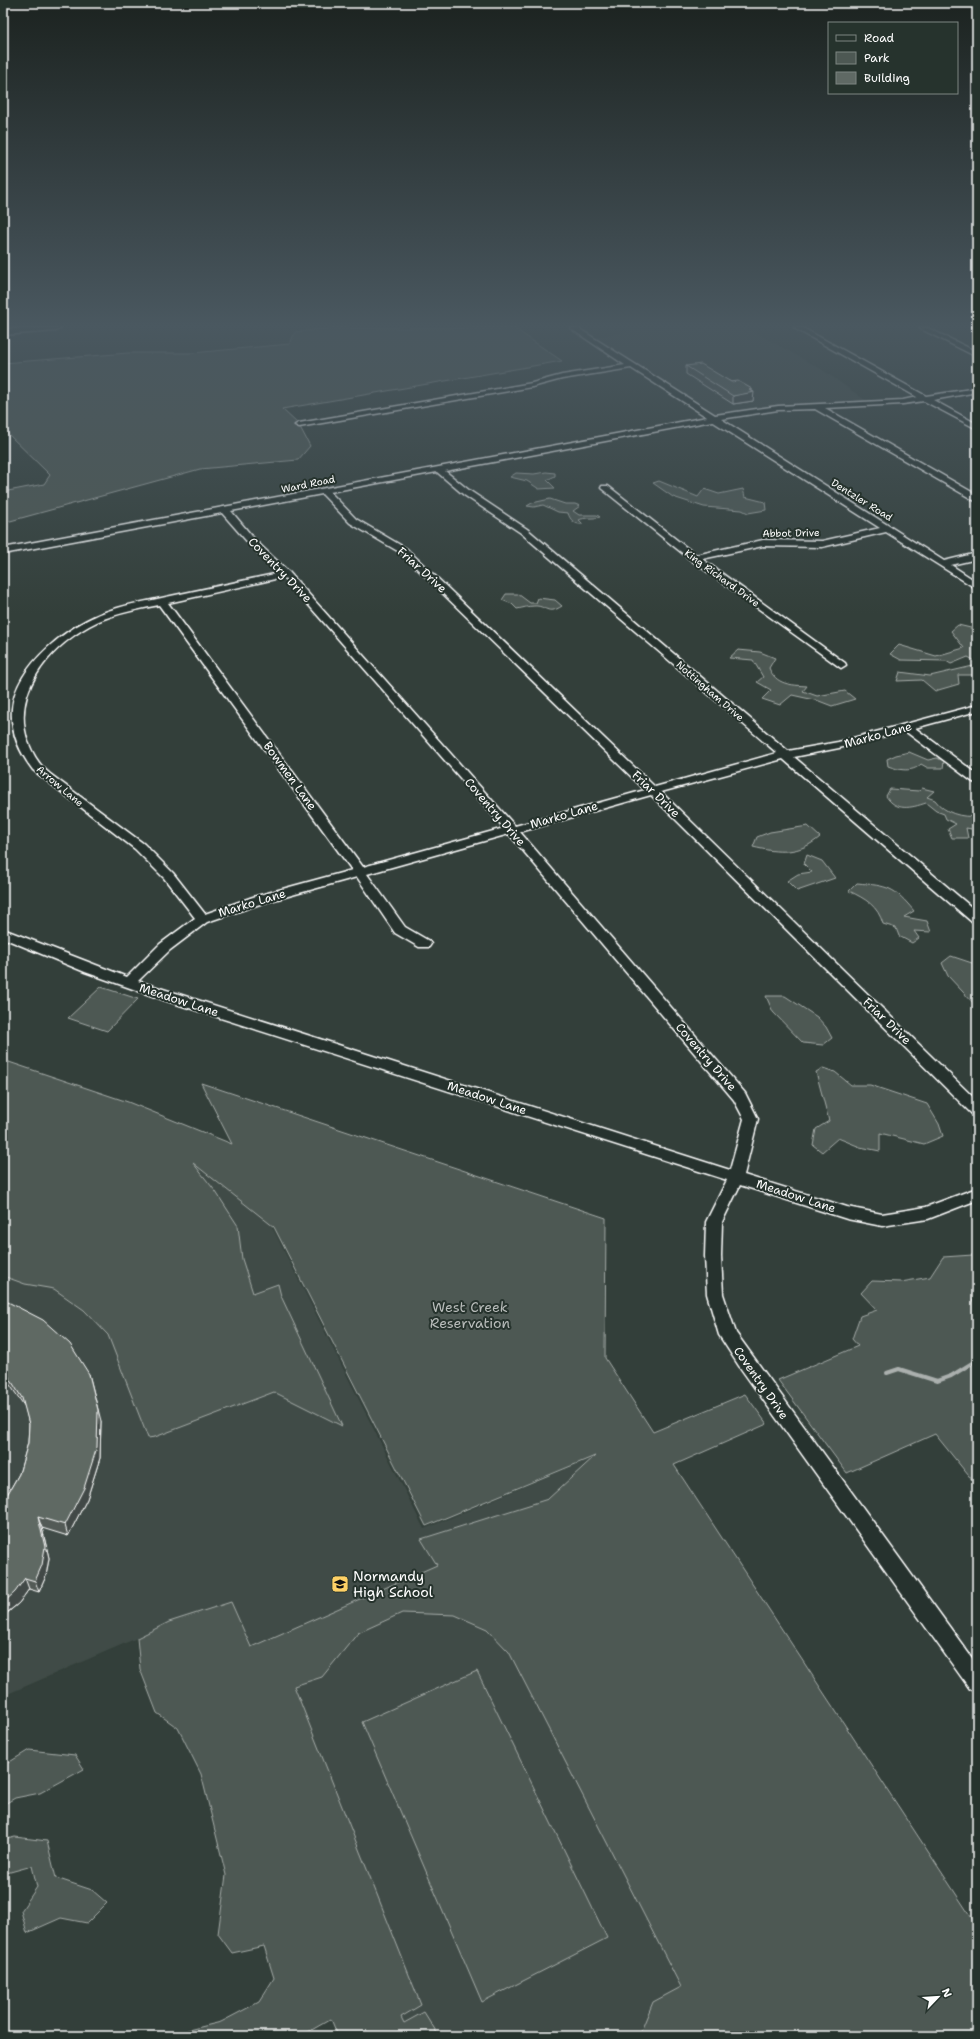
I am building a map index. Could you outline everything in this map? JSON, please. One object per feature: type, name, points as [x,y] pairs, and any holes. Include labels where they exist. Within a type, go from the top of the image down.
[{"type":"street","points":[[299,425],[310,423]]},
{"type":"street","name":"Ward Road","points":[[3,551],[325,492],[685,423]]},
{"type":"street","name":"Dentzler Road","points":[[720,423],[977,586]]},
{"type":"street","points":[[846,423],[977,499]]},
{"type":"street","name":"Nottingham Drive","points":[[439,470],[467,493],[524,532],[977,920]]},
{"type":"street","name":"King Richard Drive","points":[[605,488],[694,558],[841,665]]},
{"type":"street","name":"Friar Drive","points":[[325,492],[353,521],[404,551],[653,791],[977,1110]]},
{"type":"street","name":"Coventry Drive","points":[[225,510],[253,543],[286,574],[512,830],[740,1097],[751,1119],[746,1144],[736,1177],[714,1222],[713,1256],[715,1294],[728,1335],[745,1361],[977,1681]]},
{"type":"street","name":"Abbot Drive","points":[[694,558],[764,543],[804,545],[822,544],[888,529]]},
{"type":"street","points":[[943,564],[977,556]]},
{"type":"street","name":"Arrow Lane","points":[[202,919],[177,884],[157,861],[128,836],[76,801],[37,769],[24,747],[18,723],[19,700],[27,682],[57,644],[79,628],[114,612],[286,574]]},
{"type":"street","name":"Bowmen Lane","points":[[161,601],[360,872],[400,930],[424,944]]},
{"type":"street","name":"Marko Lane","points":[[129,983],[165,946],[202,919],[258,900],[784,755],[839,746],[977,708]]},
{"type":"street","points":[[907,727],[977,780]]},
{"type":"street","name":"Meadow Lane","points":[[3,933],[129,983],[847,1212],[882,1220],[928,1213],[977,1194]]},
{"type":"shaded area","name":"Normandy High School","points":[[133,1116],[269,1221],[424,1529],[596,1456],[960,2036],[381,2036],[248,1678],[137,1638],[3,1696],[3,1221]]},
{"type":"green space","points":[[3,423],[297,423],[310,446],[298,460],[200,469],[3,523],[3,492],[44,484],[50,475],[3,429]]},
{"type":"green space","points":[[546,472],[555,473],[555,476],[547,480],[555,488],[539,489],[527,481],[510,477],[516,473],[534,474]]},
{"type":"green space","points":[[659,481],[698,497],[704,489],[719,494],[743,489],[745,497],[765,502],[766,510],[748,513],[742,510],[704,507],[673,497],[653,483]]},
{"type":"green space","points":[[550,499],[565,504],[575,504],[580,506],[573,511],[579,515],[597,515],[600,517],[581,519],[579,520],[583,524],[578,524],[573,522],[568,513],[558,512],[543,505],[534,507],[527,506],[532,503]]},
{"type":"green space","points":[[506,594],[518,594],[530,603],[536,603],[538,598],[555,600],[562,606],[553,610],[538,606],[517,609],[512,604],[502,600]]},
{"type":"green space","points":[[958,625],[975,629],[977,632],[977,662],[968,657],[951,664],[946,661],[901,660],[890,654],[899,645],[936,656],[964,648],[951,631]]},
{"type":"green space","points":[[738,650],[760,652],[775,658],[769,668],[772,674],[780,681],[785,683],[807,686],[803,691],[817,696],[845,691],[855,699],[832,706],[819,701],[792,695],[780,705],[762,699],[771,690],[757,682],[763,677],[753,660],[729,658]]},
{"type":"green space","points":[[973,666],[977,669],[977,675],[958,675],[959,684],[935,691],[922,680],[897,681],[900,672],[930,676]]},
{"type":"green space","points":[[909,752],[928,760],[937,758],[944,761],[943,768],[928,768],[921,764],[914,769],[905,770],[888,766],[887,759]]},
{"type":"green space","points":[[922,788],[934,791],[927,797],[935,800],[939,805],[948,811],[959,815],[977,816],[977,830],[966,828],[968,838],[952,838],[948,829],[956,824],[946,819],[944,814],[936,811],[926,803],[909,807],[899,807],[894,805],[886,796],[890,789],[919,791]]},
{"type":"green space","points":[[808,826],[820,837],[804,847],[796,850],[780,851],[753,847],[757,837],[770,832]]},
{"type":"green space","points":[[807,855],[822,861],[835,878],[797,891],[787,881],[798,874],[812,872],[804,864]]},
{"type":"green space","points":[[857,883],[877,885],[896,892],[914,911],[904,917],[927,921],[931,932],[914,931],[919,938],[912,943],[899,936],[896,928],[883,924],[875,908],[861,897],[849,891]]},
{"type":"green space","points":[[951,956],[975,964],[977,968],[977,1007],[948,976],[942,963]]},
{"type":"green space","points":[[101,987],[138,999],[107,1031],[68,1018]]},
{"type":"green space","points":[[766,996],[785,996],[817,1017],[826,1027],[832,1038],[823,1045],[803,1043],[773,1012]]},
{"type":"green space","name":"West Creek Reservation","points":[[3,1060],[128,1102],[232,1144],[201,1083],[606,1218],[605,1358],[653,1432],[745,1394],[767,1424],[674,1465],[977,1926],[977,2036],[639,2036],[653,2002],[681,1987],[509,1652],[487,1629],[455,1615],[402,1613],[358,1633],[322,1677],[294,1686],[421,2005],[401,2017],[404,2023],[424,2012],[439,2036],[338,2036],[331,2019],[301,2036],[172,2036],[172,2034],[221,2022],[259,2002],[274,1978],[264,1946],[232,1953],[218,1934],[226,1875],[201,1774],[178,1728],[157,1713],[140,1669],[137,1638],[169,1622],[231,1602],[251,1647],[437,1565],[421,1539],[548,1499],[595,1456],[426,1526],[274,1227],[193,1163],[216,1192],[238,1226],[242,1259],[253,1293],[278,1284],[281,1296],[342,1426],[274,1392],[155,1437],[148,1438],[108,1335],[84,1310],[54,1289],[25,1284],[3,1276]]},
{"type":"green space","points":[[823,1068],[835,1072],[851,1085],[870,1085],[927,1104],[939,1124],[943,1136],[924,1144],[880,1133],[880,1151],[860,1147],[838,1138],[822,1152],[813,1145],[816,1129],[829,1121],[816,1072]]},
{"type":"green space","points":[[973,1255],[977,1257],[977,1486],[935,1434],[847,1473],[778,1380],[858,1346],[852,1339],[860,1316],[877,1310],[861,1293],[872,1281],[901,1282],[930,1277],[943,1257]]},
{"type":"green space","points":[[477,1671],[607,1938],[482,2002],[362,1722]]},
{"type":"green space","points":[[29,1750],[75,1755],[84,1769],[40,1793],[15,1798],[3,1805],[3,1766]]},
{"type":"green space","points":[[15,1837],[47,1841],[56,1878],[92,1890],[107,1903],[87,1923],[61,1918],[27,1933],[21,1911],[37,1887],[32,1866],[3,1874],[3,1840]]},
{"type":"building","points":[[8,1302],[43,1320],[70,1344],[89,1374],[98,1410],[97,1447],[84,1488],[65,1525],[38,1517],[45,1547],[42,1565],[35,1581],[25,1578],[15,1592],[3,1603],[3,1494],[7,1495],[19,1474],[28,1443],[29,1424],[22,1398],[7,1374],[3,1371],[3,1309]]},
{"type":"waterway","points":[[887,1373],[899,1369],[937,1381],[951,1376],[977,1360]]},
{"type":"place","name":"Normandy High School","points":[[340,1584]]}]
